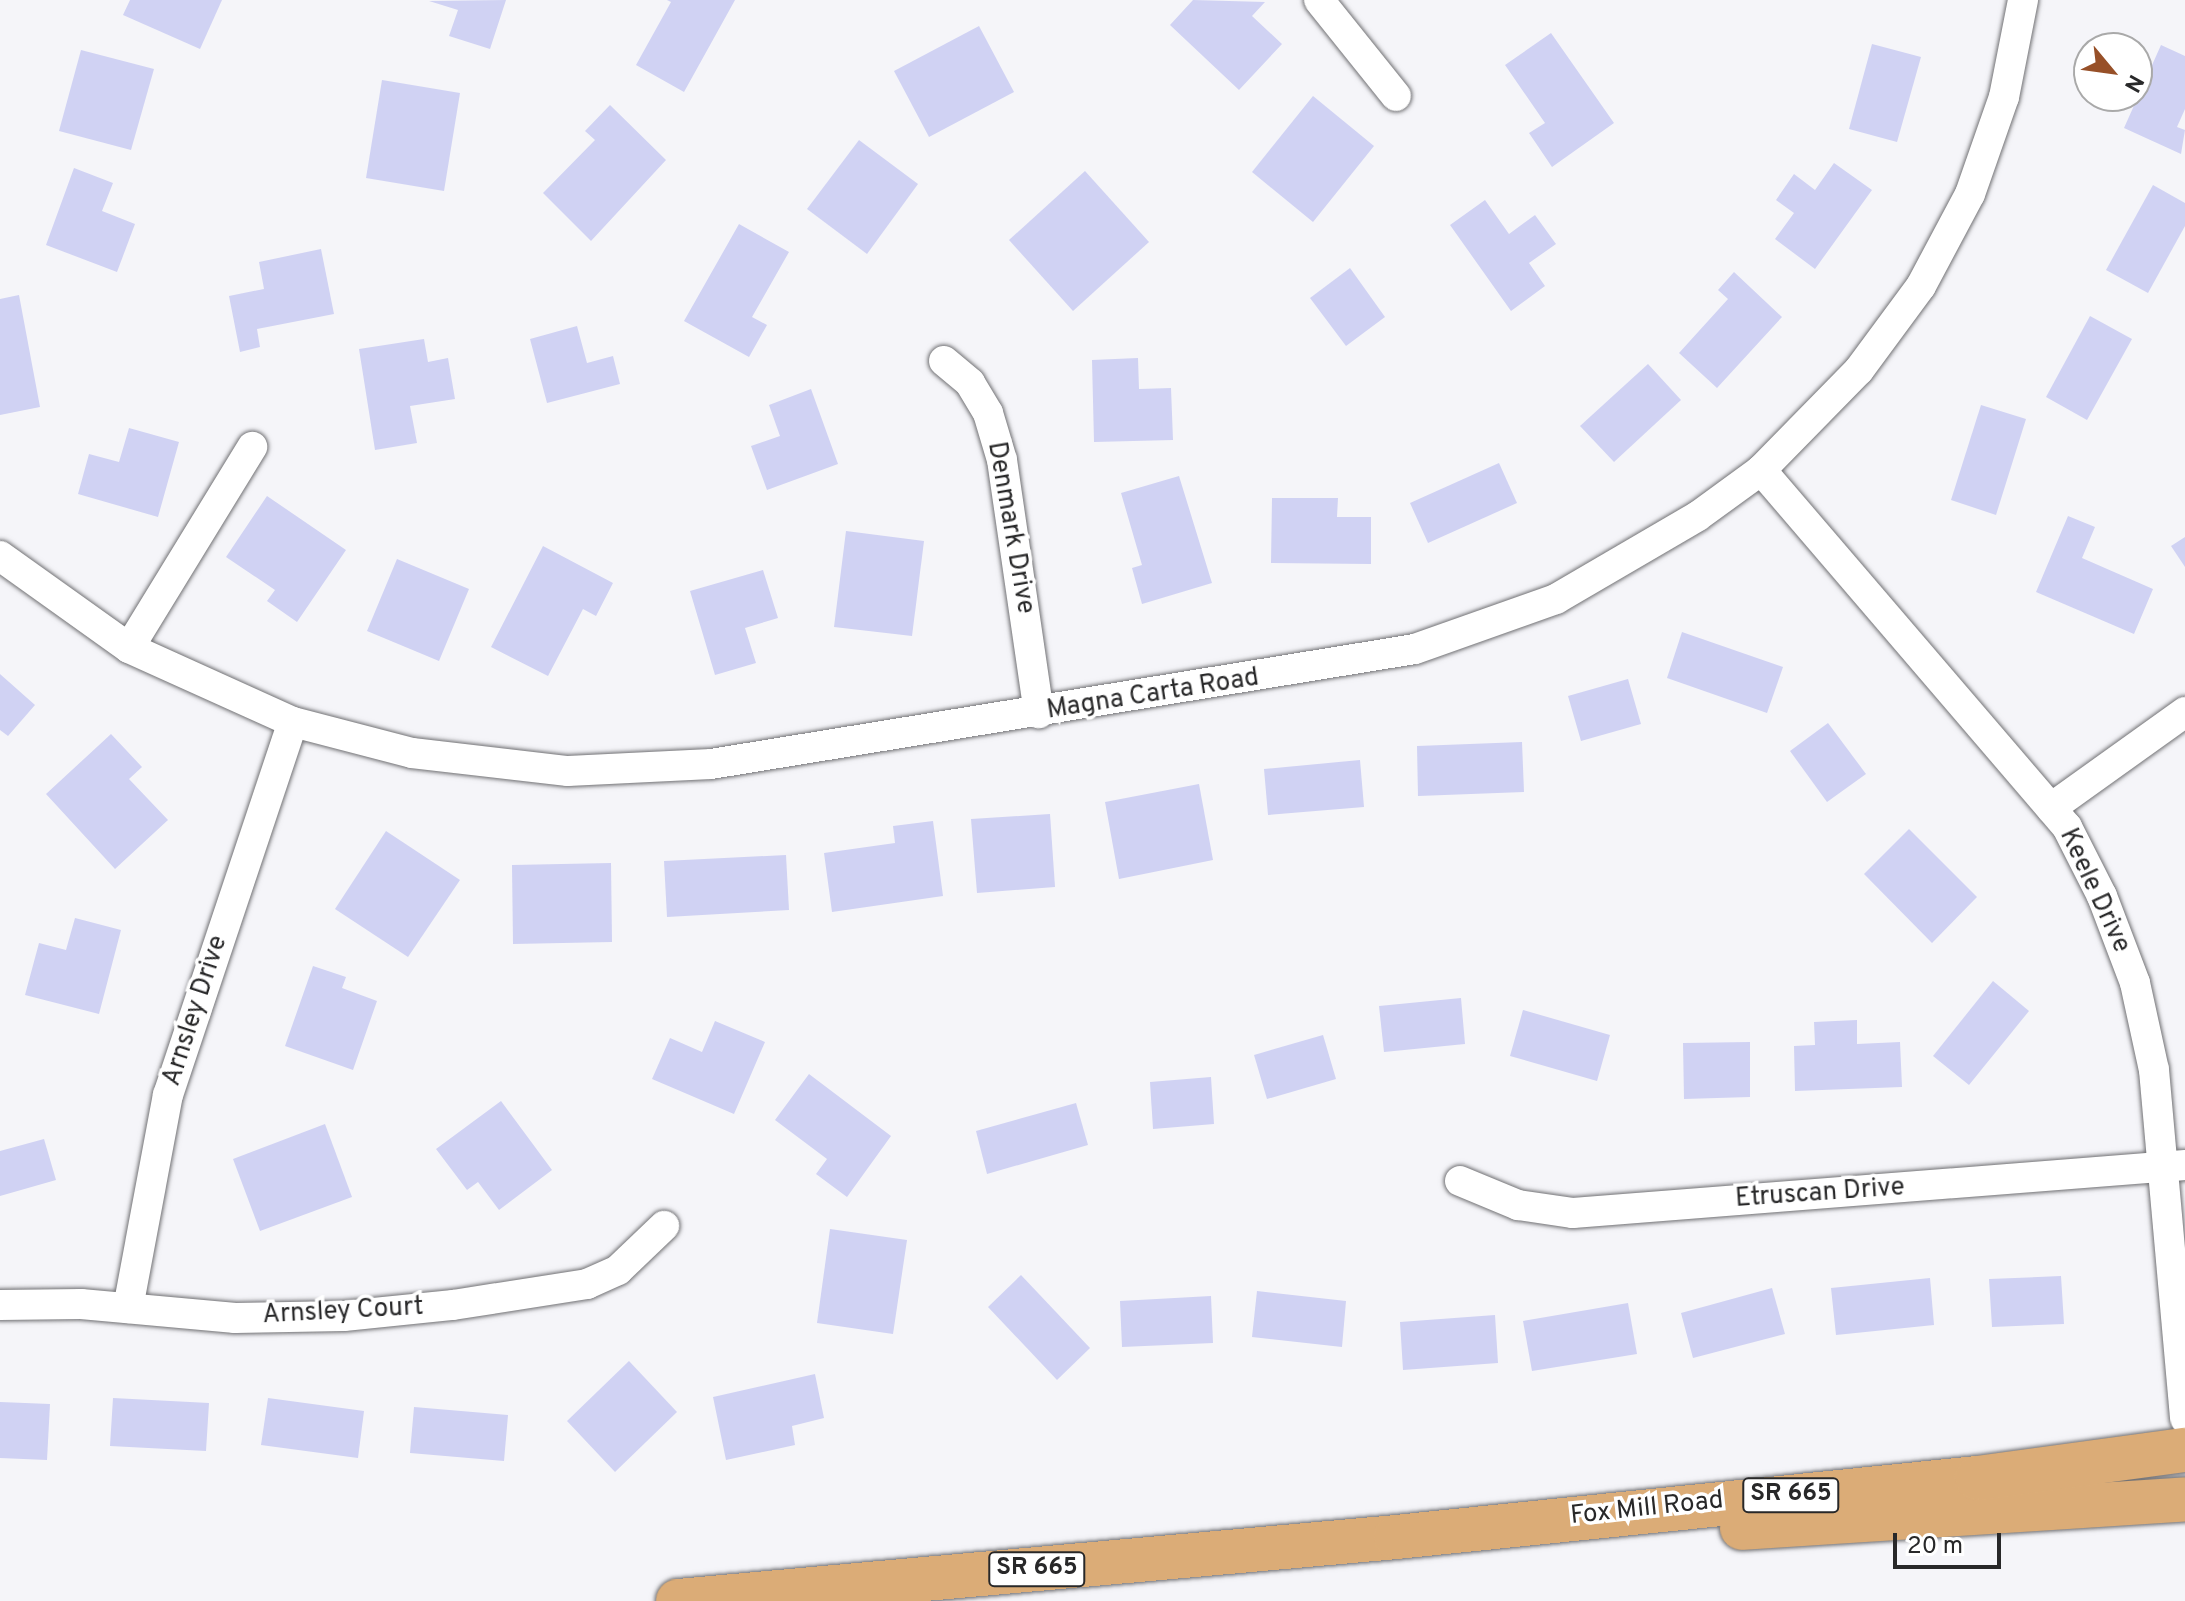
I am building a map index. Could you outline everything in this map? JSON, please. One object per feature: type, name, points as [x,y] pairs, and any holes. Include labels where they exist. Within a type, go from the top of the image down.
[{"type":"main road","name":"Fox Mill Road","points":[[678,1601],[1396,1537],[1977,1478],[2185,1450]]},
{"type":"main road","name":"Fox Mill Road","points":[[1396,1537],[1569,1536],[1979,1516],[2185,1499]]},
{"type":"street","points":[[1319,0],[1396,96]]},
{"type":"street","name":"Magna Carta Road","points":[[0,556],[129,648],[293,722],[412,753],[568,771],[711,764],[1039,713],[1341,665],[1486,627],[1556,599],[1698,516],[1761,470],[1859,370],[1948,240],[1989,147],[2023,0]]},
{"type":"street","name":"Denmark Drive","points":[[944,361],[970,383],[988,413],[1002,460],[1039,713]]},
{"type":"street","points":[[129,648],[252,447]]},
{"type":"street","name":"Keele Drive","points":[[1761,470],[2067,827],[2102,896],[2135,983],[2174,1166],[2185,1419]]},
{"type":"street","points":[[2051,808],[2185,712]]},
{"type":"street","name":"Arnsley Drive","points":[[128,1308],[168,1095],[293,722]]},
{"type":"street","name":"Etruscan Drive","points":[[1460,1181],[1518,1205],[1573,1213],[2174,1166]]},
{"type":"street","name":"Arnsley Court","points":[[0,1305],[128,1308],[235,1318],[344,1316],[453,1305],[587,1284],[618,1270],[664,1226]]},
{"type":"building","points":[[130,0],[222,0],[200,49],[123,15]]},
{"type":"building","points":[[506,0],[490,49],[449,36],[458,10],[429,1]]},
{"type":"building","points":[[667,0],[735,0],[684,92],[636,65],[671,2]]},
{"type":"building","points":[[1193,0],[1265,2],[1252,16],[1282,44],[1239,90],[1170,25]]},
{"type":"building","points":[[979,26],[1014,92],[929,137],[894,71]]},
{"type":"building","points":[[1551,33],[1614,123],[1552,167],[1529,133],[1545,123],[1505,65]]},
{"type":"building","points":[[1872,44],[1921,57],[1897,142],[1849,129]]},
{"type":"building","points":[[2161,45],[2185,56],[2185,109],[2177,127],[2185,130],[2181,154],[2124,128],[2131,112],[2153,112],[2153,63]]},
{"type":"building","points":[[81,50],[154,69],[131,150],[59,131]]},
{"type":"building","points":[[382,80],[460,93],[444,191],[366,178]]},
{"type":"building","points":[[1313,96],[1374,146],[1313,222],[1252,172]]},
{"type":"building","points":[[610,105],[666,160],[591,241],[543,193],[595,140],[585,131]]},
{"type":"building","points":[[859,140],[918,184],[867,254],[807,209]]},
{"type":"building","points":[[1834,163],[1872,190],[1815,269],[1775,239],[1794,213],[1776,200],[1794,174],[1815,190]]},
{"type":"building","points":[[74,168],[113,183],[102,211],[135,224],[117,272],[46,245]]},
{"type":"building","points":[[1085,171],[1149,242],[1073,311],[1009,240]]},
{"type":"building","points":[[2153,185],[2185,203],[2185,226],[2148,293],[2106,270]]},
{"type":"building","points":[[1485,200],[1509,234],[1535,215],[1556,244],[1529,263],[1545,286],[1511,311],[1450,225]]},
{"type":"building","points":[[739,224],[789,252],[752,317],[767,325],[749,357],[684,321]]},
{"type":"building","points":[[321,249],[334,314],[257,329],[260,347],[240,352],[229,296],[264,289],[259,262]]},
{"type":"building","points":[[1350,268],[1385,317],[1346,346],[1310,298]]},
{"type":"building","points":[[1734,272],[1782,317],[1717,388],[1679,353],[1728,299],[1718,290]]},
{"type":"building","points":[[19,295],[40,407],[0,415],[0,299]]},
{"type":"building","points":[[2090,316],[2132,339],[2087,420],[2046,397]]},
{"type":"building","points":[[577,326],[587,363],[613,356],[620,384],[547,403],[530,339]]},
{"type":"building","points":[[424,339],[428,362],[448,358],[455,399],[410,406],[417,443],[375,450],[359,349]]},
{"type":"building","points":[[1138,358],[1139,389],[1171,388],[1173,440],[1094,442],[1092,360]]},
{"type":"building","points":[[1648,364],[1681,400],[1614,462],[1580,426]]},
{"type":"building","points":[[811,389],[838,464],[767,490],[751,446],[780,436],[769,405]]},
{"type":"building","points":[[1981,405],[2026,419],[1996,515],[1951,500]]},
{"type":"building","points":[[129,428],[179,442],[158,517],[78,494],[89,454],[119,462]]},
{"type":"building","points":[[1499,463],[1517,503],[1428,543],[1410,503]]},
{"type":"building","points":[[1179,476],[1212,583],[1142,604],[1132,568],[1142,565],[1121,493]]},
{"type":"building","points":[[267,496],[346,550],[297,622],[267,601],[275,590],[226,557]]},
{"type":"building","points":[[1272,498],[1338,498],[1337,517],[1371,517],[1371,564],[1271,563]]},
{"type":"building","points":[[2068,516],[2095,527],[2082,558],[2153,589],[2134,634],[2036,592]]},
{"type":"building","points":[[846,531],[924,541],[912,636],[834,627]]},
{"type":"building","points":[[2185,537],[2185,567],[2171,546]]},
{"type":"building","points":[[543,546],[613,583],[596,616],[583,609],[548,676],[491,647]]},
{"type":"building","points":[[397,559],[469,589],[439,661],[367,631]]},
{"type":"building","points":[[763,570],[778,618],[745,628],[756,663],[715,675],[690,591]]},
{"type":"building","points":[[1682,632],[1783,667],[1767,713],[1667,678]]},
{"type":"building","points":[[0,674],[35,705],[8,736],[0,730]]},
{"type":"building","points":[[1628,679],[1641,724],[1581,741],[1568,696]]},
{"type":"building","points":[[1828,723],[1866,774],[1827,802],[1790,751]]},
{"type":"building","points":[[111,734],[142,767],[129,779],[168,820],[115,869],[46,794]]},
{"type":"building","points":[[1522,742],[1524,792],[1418,796],[1417,746]]},
{"type":"building","points":[[1360,760],[1364,807],[1268,815],[1264,769]]},
{"type":"building","points":[[1199,784],[1213,860],[1119,879],[1105,802]]},
{"type":"building","points":[[1050,814],[1055,887],[977,893],[971,819]]},
{"type":"building","points":[[933,821],[943,896],[832,912],[824,853],[895,843],[893,826]]},
{"type":"building","points":[[1909,829],[1977,897],[1932,943],[1864,874]]},
{"type":"building","points":[[386,831],[460,880],[408,957],[335,909]]},
{"type":"building","points":[[786,855],[789,910],[667,917],[664,861]]},
{"type":"building","points":[[611,863],[612,942],[513,944],[512,865]]},
{"type":"building","points":[[75,918],[121,930],[99,1014],[25,995],[39,943],[66,950]]},
{"type":"building","points":[[313,966],[346,977],[342,988],[377,1001],[353,1070],[285,1046]]},
{"type":"building","points":[[1993,981],[2029,1011],[1969,1085],[1933,1056]]},
{"type":"building","points":[[1461,998],[1465,1044],[1384,1052],[1379,1006]]},
{"type":"building","points":[[1523,1010],[1610,1035],[1597,1081],[1510,1056]]},
{"type":"building","points":[[1857,1020],[1857,1044],[1900,1042],[1902,1087],[1795,1091],[1794,1046],[1815,1045],[1814,1022]]},
{"type":"building","points":[[715,1021],[765,1042],[734,1114],[652,1079],[670,1038],[702,1052]]},
{"type":"building","points":[[1323,1035],[1336,1079],[1267,1099],[1254,1055]]},
{"type":"building","points":[[1750,1042],[1750,1097],[1684,1099],[1683,1043]]},
{"type":"building","points":[[809,1074],[891,1136],[847,1197],[816,1174],[827,1159],[775,1120]]},
{"type":"building","points":[[1211,1077],[1214,1124],[1153,1129],[1150,1082]]},
{"type":"building","points":[[501,1101],[552,1170],[499,1210],[478,1182],[467,1190],[436,1149]]},
{"type":"building","points":[[1076,1103],[1088,1145],[987,1174],[976,1131]]},
{"type":"building","points":[[325,1124],[352,1197],[260,1231],[233,1159]]},
{"type":"building","points":[[44,1139],[56,1180],[0,1196],[0,1151]]},
{"type":"building","points":[[830,1229],[907,1240],[893,1334],[817,1323]]},
{"type":"building","points":[[1021,1275],[1090,1348],[1057,1380],[988,1307]]},
{"type":"building","points":[[2061,1276],[2064,1324],[1992,1327],[1989,1279]]},
{"type":"building","points":[[1930,1278],[1934,1325],[1836,1335],[1831,1288]]},
{"type":"building","points":[[1772,1288],[1785,1334],[1693,1358],[1681,1313]]},
{"type":"building","points":[[1257,1291],[1346,1301],[1342,1347],[1252,1337]]},
{"type":"building","points":[[1211,1296],[1213,1343],[1122,1347],[1120,1301]]},
{"type":"building","points":[[1628,1303],[1637,1354],[1532,1371],[1523,1321]]},
{"type":"building","points":[[1495,1315],[1498,1363],[1403,1370],[1400,1322]]},
{"type":"building","points":[[629,1361],[677,1412],[615,1472],[567,1421]]},
{"type":"building","points":[[815,1374],[824,1418],[792,1426],[795,1445],[726,1460],[713,1397]]},
{"type":"building","points":[[113,1398],[209,1403],[206,1451],[110,1446]]},
{"type":"building","points":[[268,1398],[364,1411],[358,1458],[261,1445]]},
{"type":"building","points":[[0,1402],[50,1404],[47,1460],[0,1458]]},
{"type":"building","points":[[414,1407],[508,1415],[504,1461],[410,1453]]}]
